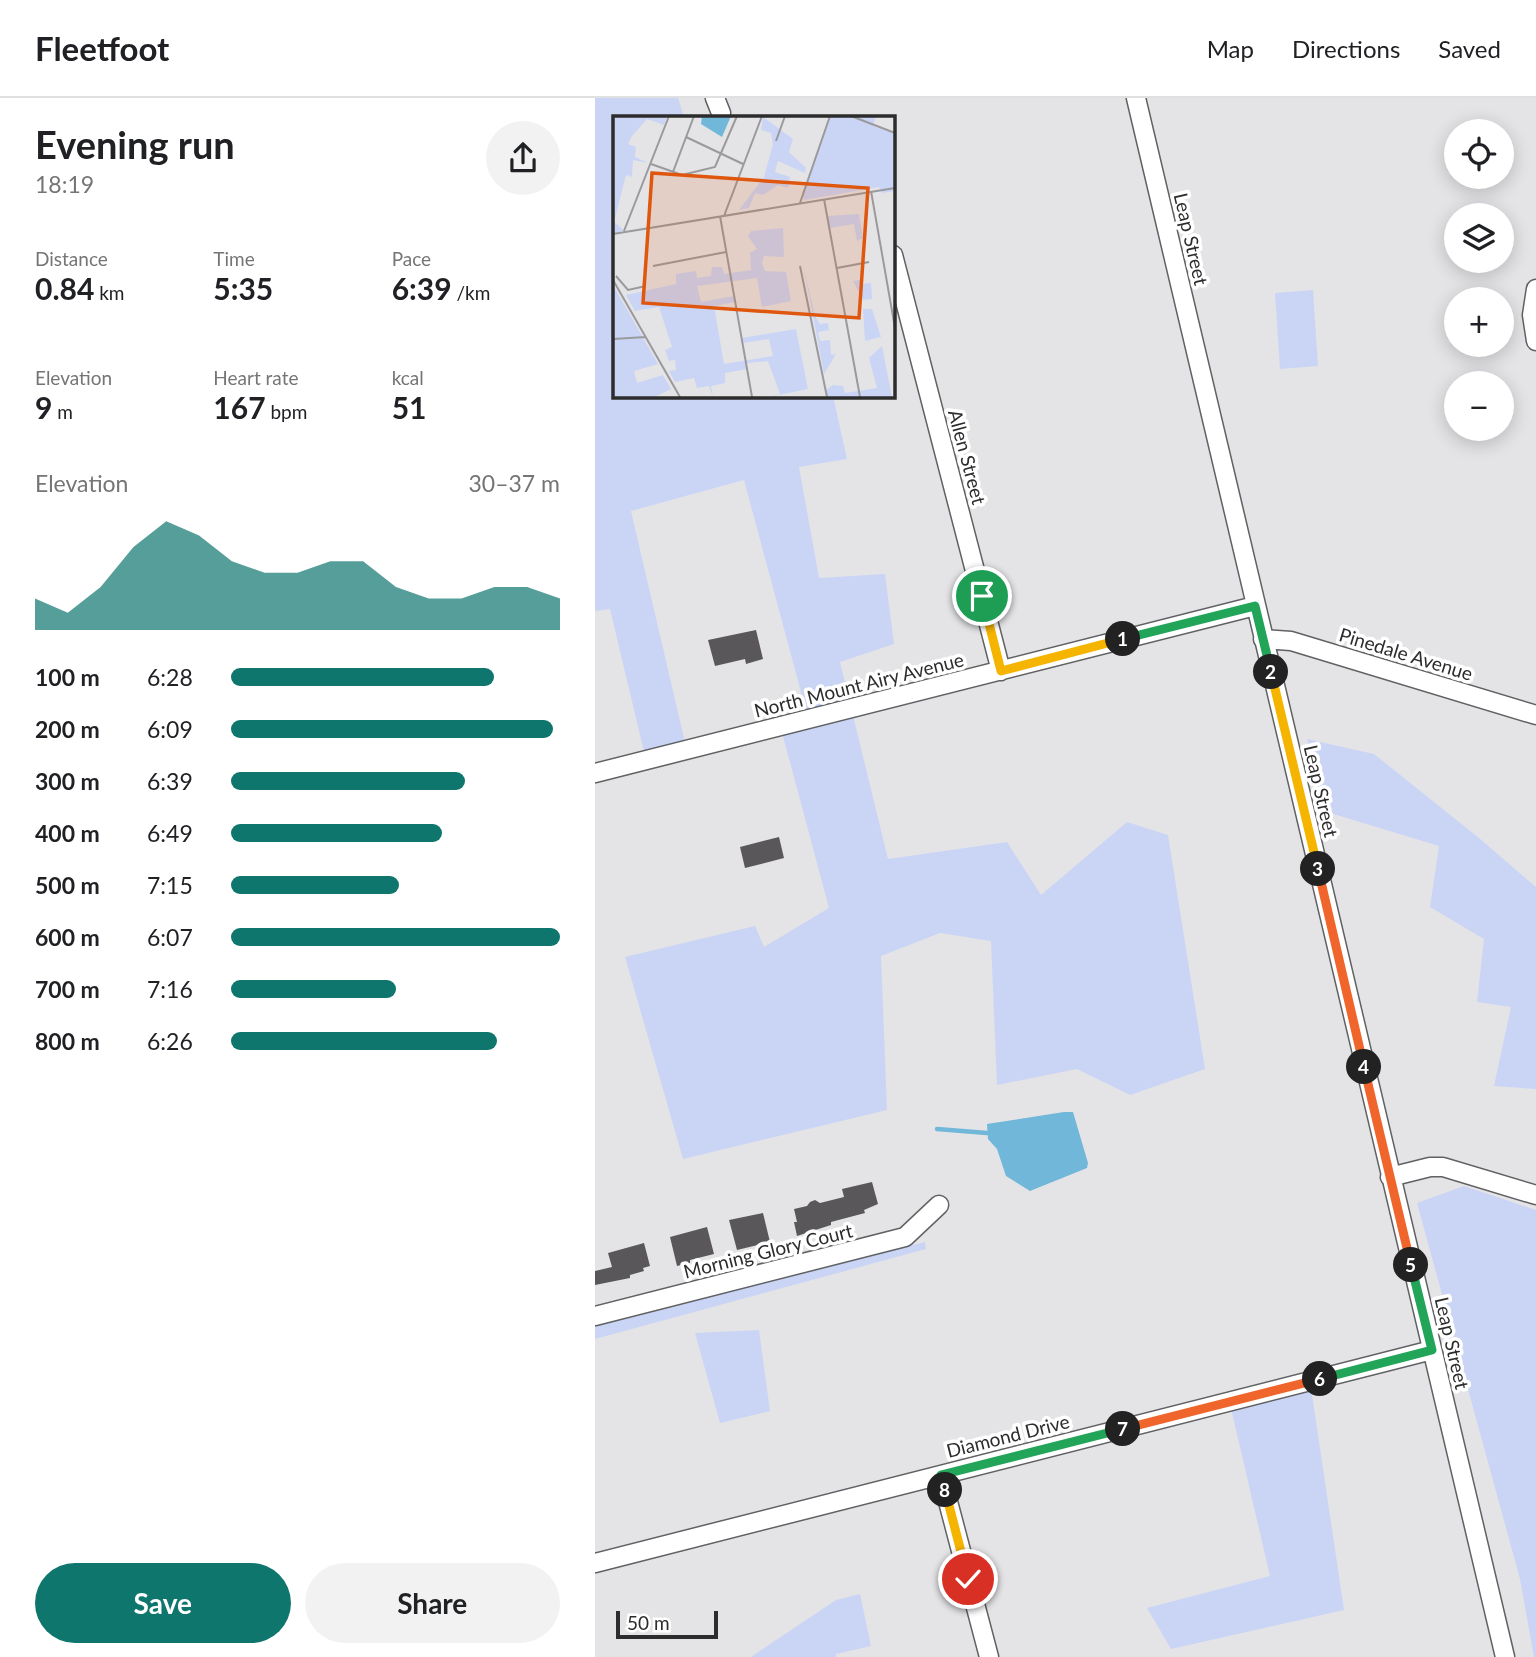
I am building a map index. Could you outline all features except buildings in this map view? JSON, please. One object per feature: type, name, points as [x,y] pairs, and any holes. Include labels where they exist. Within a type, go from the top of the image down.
[{"type":"street","name":"Leap Street","points":[[1136,98],[1505,1657]]},
{"type":"street","name":"Allen Street","points":[[894,258],[1001,671]]},
{"type":"street","points":[[1536,289],[1532,315],[1536,341]]},
{"type":"street","name":"North Mount Airy Avenue","points":[[595,773],[1255,606]]},
{"type":"street","name":"Pinedale Avenue","points":[[1263,639],[1291,641],[1536,715]]},
{"type":"street","points":[[1390,1177],[1430,1167],[1443,1167],[1536,1195]]},
{"type":"street","name":"Morning Glory Court","points":[[595,1316],[905,1237],[939,1205]]},
{"type":"street","name":"Diamond Drive","points":[[595,1563],[1432,1350]]},
{"type":"street","points":[[941,1475],[989,1657]]},
{"type":"shaded area","points":[[595,98],[678,98],[684,116],[613,116],[613,397],[833,397],[847,459],[799,467],[819,578],[885,574],[894,644],[840,662],[888,859],[1007,842],[1041,895],[1127,822],[1168,835],[1205,1069],[1130,1095],[1077,1069],[997,1085],[991,941],[940,933],[881,956],[887,1110],[683,1159],[625,957],[755,926],[764,947],[829,908],[780,725],[808,718],[744,480],[631,511],[687,751],[646,760],[610,609],[595,611]]},
{"type":"shaded area","points":[[1313,290],[1318,366],[1280,369],[1275,293]]},
{"type":"shaded area","points":[[1307,739],[1374,754],[1536,887],[1536,1089],[1494,1086],[1511,1007],[1477,1002],[1484,939],[1430,907],[1439,846],[1327,812]]},
{"type":"shaded area","points":[[1073,1112],[1088,1163],[1087,1168],[1030,1191],[1006,1176],[997,1149],[988,1139],[987,1124]]},
{"type":"shaded area","points":[[1464,1186],[1536,1210],[1536,1657],[1520,1579],[1417,1203]]},
{"type":"shaded area","points":[[925,1242],[926,1249],[595,1339],[595,1326]]},
{"type":"shaded area","points":[[759,1330],[770,1411],[720,1423],[695,1333]]},
{"type":"shaded area","points":[[1310,1381],[1344,1610],[1171,1649],[1147,1608],[1270,1576],[1229,1400]]},
{"type":"shaded area","points":[[860,1594],[871,1646],[836,1654],[836,1657],[751,1657],[836,1600]]},
{"type":"waterway","points":[[937,1129],[987,1133]]},
{"type":"route","points":[[968,1579],[941,1475],[1432,1350],[1255,606],[1001,671],[982,596]]}]
